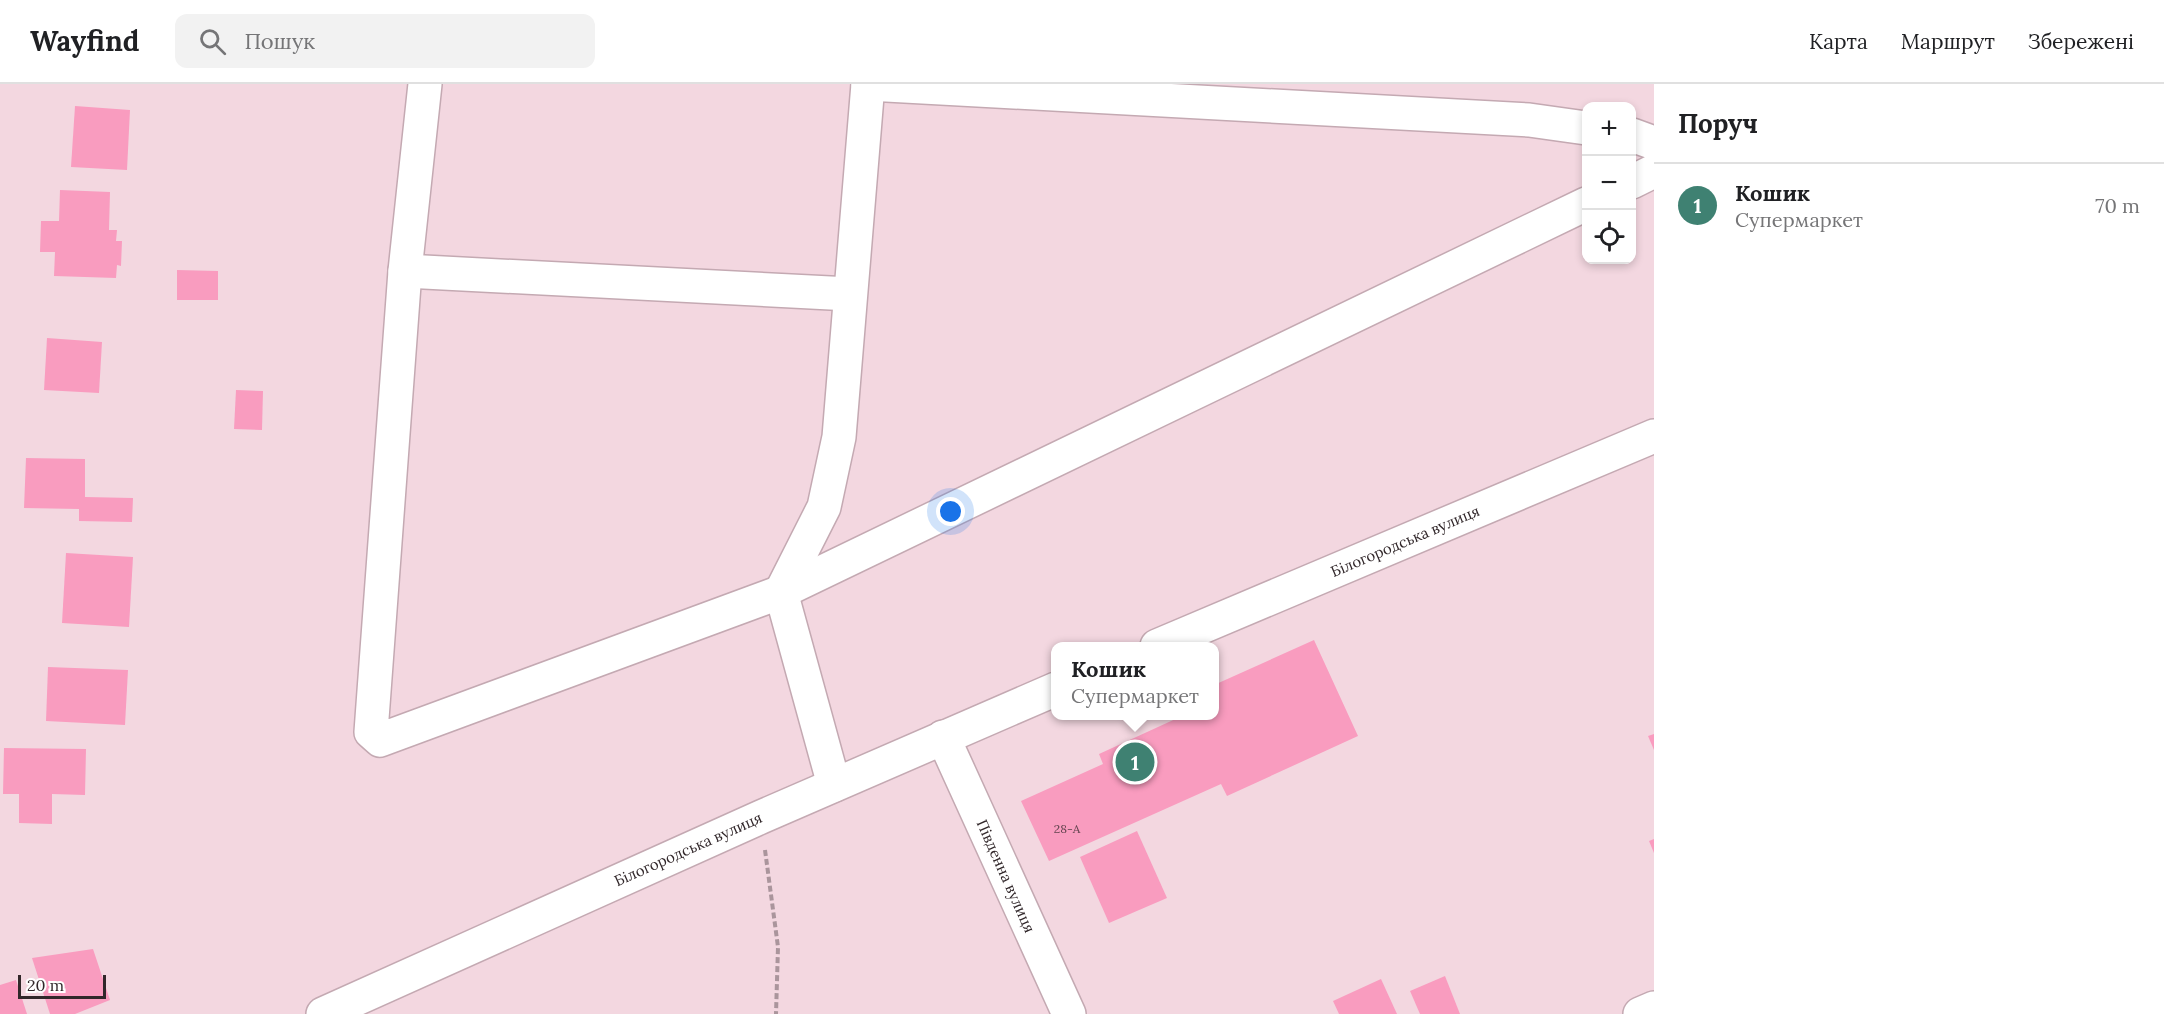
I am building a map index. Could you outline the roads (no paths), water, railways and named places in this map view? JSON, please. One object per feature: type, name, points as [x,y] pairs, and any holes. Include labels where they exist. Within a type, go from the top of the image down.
[{"type":"street","points":[[425,84],[405,271],[371,732],[380,740],[781,592],[1582,206]]},
{"type":"street","points":[[834,784],[781,592],[824,507],[839,436],[868,84],[1529,120],[1582,127]]},
{"type":"street","points":[[1636,136],[1654,143]]},
{"type":"street","points":[[1636,180],[1654,171]]},
{"type":"street","points":[[405,271],[850,294]]},
{"type":"street","name":"Білогородська вулиця","points":[[1166,642],[1654,436]]},
{"type":"street","name":"Білогородська вулиця","points":[[323,1014],[760,816],[1051,691]]},
{"type":"street","name":"Південна вулиця","points":[[942,737],[1069,1014]]},
{"type":"street","points":[[1640,1014],[1654,1008]]},
{"type":"place","name":"Кошик","points":[[1135,762]]}]
